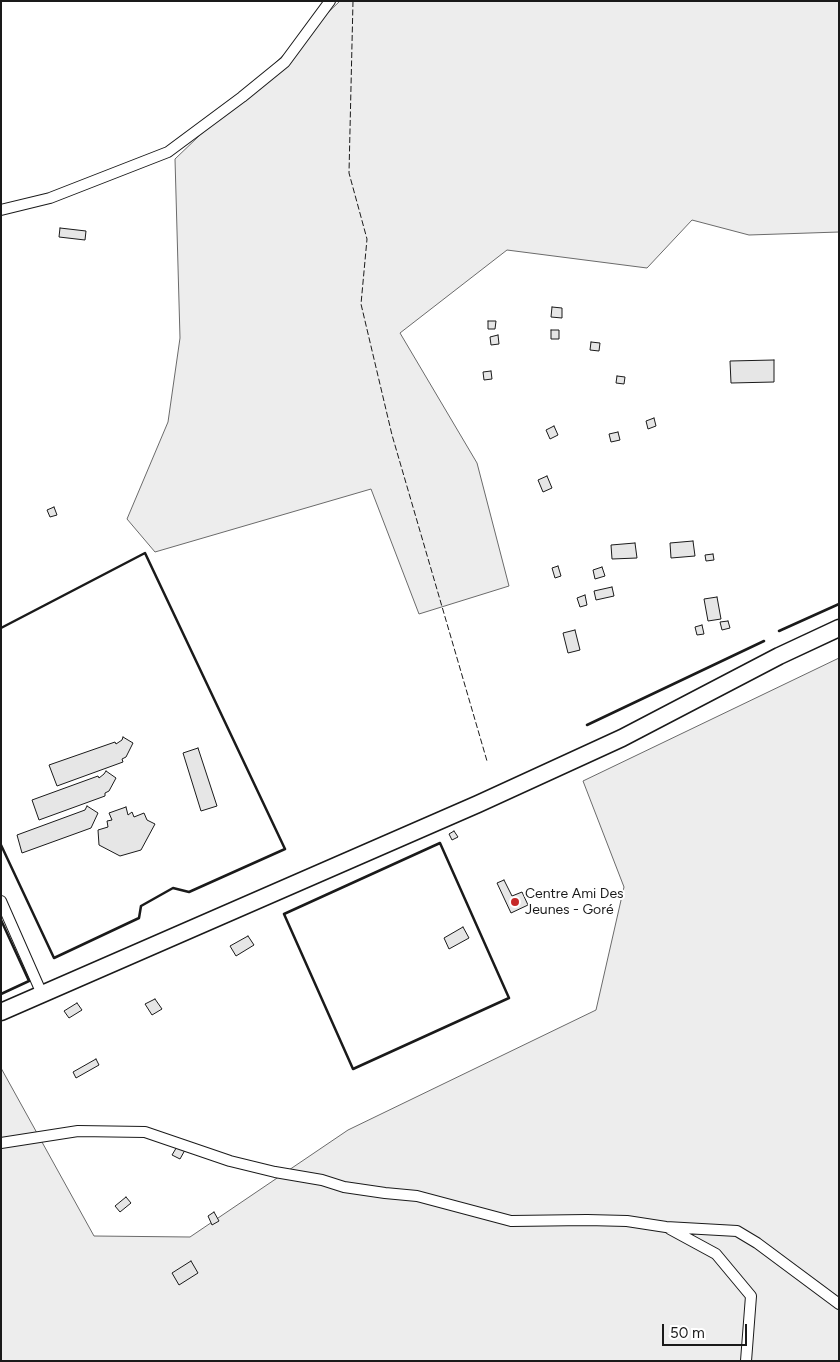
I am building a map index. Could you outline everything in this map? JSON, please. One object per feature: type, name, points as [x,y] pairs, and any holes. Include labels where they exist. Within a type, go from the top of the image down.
[{"type":"main road","points":[[1,1012],[478,804],[622,738],[779,656],[839,628]]},
{"type":"street","points":[[1,210],[50,198],[168,152],[242,97],[285,62],[330,1]]},
{"type":"street","points":[[1,901],[42,994]]},
{"type":"street","points":[[1,1143],[78,1131],[145,1132],[230,1161],[275,1172],[322,1180],[344,1187],[417,1196],[511,1221],[627,1221],[666,1227],[737,1231],[757,1242],[839,1304]]},
{"type":"street","points":[[666,1227],[716,1254],[751,1296],[746,1361]]},
{"type":"shaded area","points":[[340,1],[839,1],[839,232],[749,235],[692,220],[647,268],[507,250],[400,333],[477,463],[509,586],[419,614],[371,489],[155,552],[127,519],[168,422],[180,338],[175,159]]},
{"type":"shaded area","points":[[839,658],[839,1361],[1,1361],[1,1068],[94,1236],[190,1237],[348,1130],[596,1010],[624,887],[583,781]]},
{"type":"building","points":[[60,228],[86,231],[85,240],[59,237]]},
{"type":"building","points":[[552,307],[562,308],[562,318],[551,317]]},
{"type":"building","points":[[488,321],[496,321],[495,329],[488,329]]},
{"type":"building","points":[[551,330],[559,330],[559,339],[551,339]]},
{"type":"building","points":[[498,335],[499,344],[491,345],[490,337]]},
{"type":"building","points":[[591,342],[600,343],[599,351],[590,350]]},
{"type":"building","points":[[774,360],[774,382],[731,383],[730,361]]},
{"type":"building","points":[[491,371],[492,379],[484,380],[483,372]]},
{"type":"building","points":[[617,376],[625,377],[624,384],[616,383]]},
{"type":"building","points":[[654,418],[656,426],[648,429],[646,421]]},
{"type":"building","points":[[554,426],[558,435],[550,439],[546,430]]},
{"type":"building","points":[[618,432],[620,440],[611,442],[609,434]]},
{"type":"building","points":[[547,476],[552,488],[543,492],[538,480]]},
{"type":"building","points":[[54,507],[57,515],[50,517],[47,510]]},
{"type":"building","points":[[693,541],[695,556],[671,558],[670,543]]},
{"type":"building","points":[[635,543],[637,558],[612,559],[611,545]]},
{"type":"building","points":[[713,554],[714,560],[706,561],[705,555]]},
{"type":"building","points":[[558,566],[561,576],[555,578],[552,568]]},
{"type":"building","points":[[602,567],[605,576],[595,579],[593,570]]},
{"type":"building","points":[[612,587],[614,596],[596,600],[594,591]]},
{"type":"building","points":[[585,595],[587,605],[580,607],[577,598]]},
{"type":"building","points":[[717,597],[721,619],[708,621],[704,599]]},
{"type":"building","points":[[728,621],[730,628],[722,630],[720,622]]},
{"type":"building","points":[[702,625],[704,634],[697,635],[695,627]]},
{"type":"building","points":[[575,630],[580,650],[568,653],[563,633]]},
{"type":"building","points":[[123,737],[133,743],[126,757],[122,759],[123,762],[57,786],[49,765],[115,742],[116,744]]},
{"type":"building","points":[[198,748],[217,806],[201,811],[183,753]]},
{"type":"building","points":[[106,771],[116,778],[109,791],[105,793],[105,796],[39,820],[32,800],[98,776],[99,778]]},
{"type":"building","points":[[87,806],[98,813],[91,828],[22,853],[17,835],[85,810]]},
{"type":"building","points":[[126,807],[128,815],[132,812],[134,817],[144,813],[147,820],[155,824],[141,850],[120,856],[99,845],[98,830],[108,827],[107,821],[112,820],[109,813]]},
{"type":"building","points":[[454,831],[458,837],[452,840],[449,834]]},
{"type":"building","points":[[504,880],[512,896],[522,892],[528,905],[511,913],[497,883]]},
{"type":"building","points":[[463,927],[469,938],[449,949],[444,938]]},
{"type":"building","points":[[248,936],[254,945],[236,956],[230,946]]},
{"type":"building","points":[[155,999],[162,1009],[152,1015],[145,1004]]},
{"type":"building","points":[[77,1003],[82,1010],[69,1018],[64,1011]]},
{"type":"building","points":[[96,1059],[99,1065],[76,1078],[73,1072]]},
{"type":"building","points":[[178,1145],[185,1150],[180,1159],[172,1155]]},
{"type":"building","points":[[126,1197],[131,1203],[120,1212],[115,1206]]},
{"type":"building","points":[[214,1212],[219,1221],[212,1225],[208,1216]]},
{"type":"building","points":[[191,1261],[198,1273],[179,1285],[172,1273]]},
{"type":"fence","points":[[353,1],[349,173],[367,239],[361,304],[392,435],[487,761]]},
{"type":"wall","points":[[1,628],[145,553],[285,849],[189,892],[173,888],[141,906],[139,918],[54,958],[1,845]]},
{"type":"wall","points":[[779,631],[839,604]]},
{"type":"wall","points":[[587,725],[764,641]]},
{"type":"wall","points":[[440,843],[509,998],[353,1069],[284,914],[440,843]]},
{"type":"wall","points":[[1,920],[29,981],[1,994]]},
{"type":"place","name":"Centre Ami Des Jeunes - Goré","points":[[515,902]]}]
